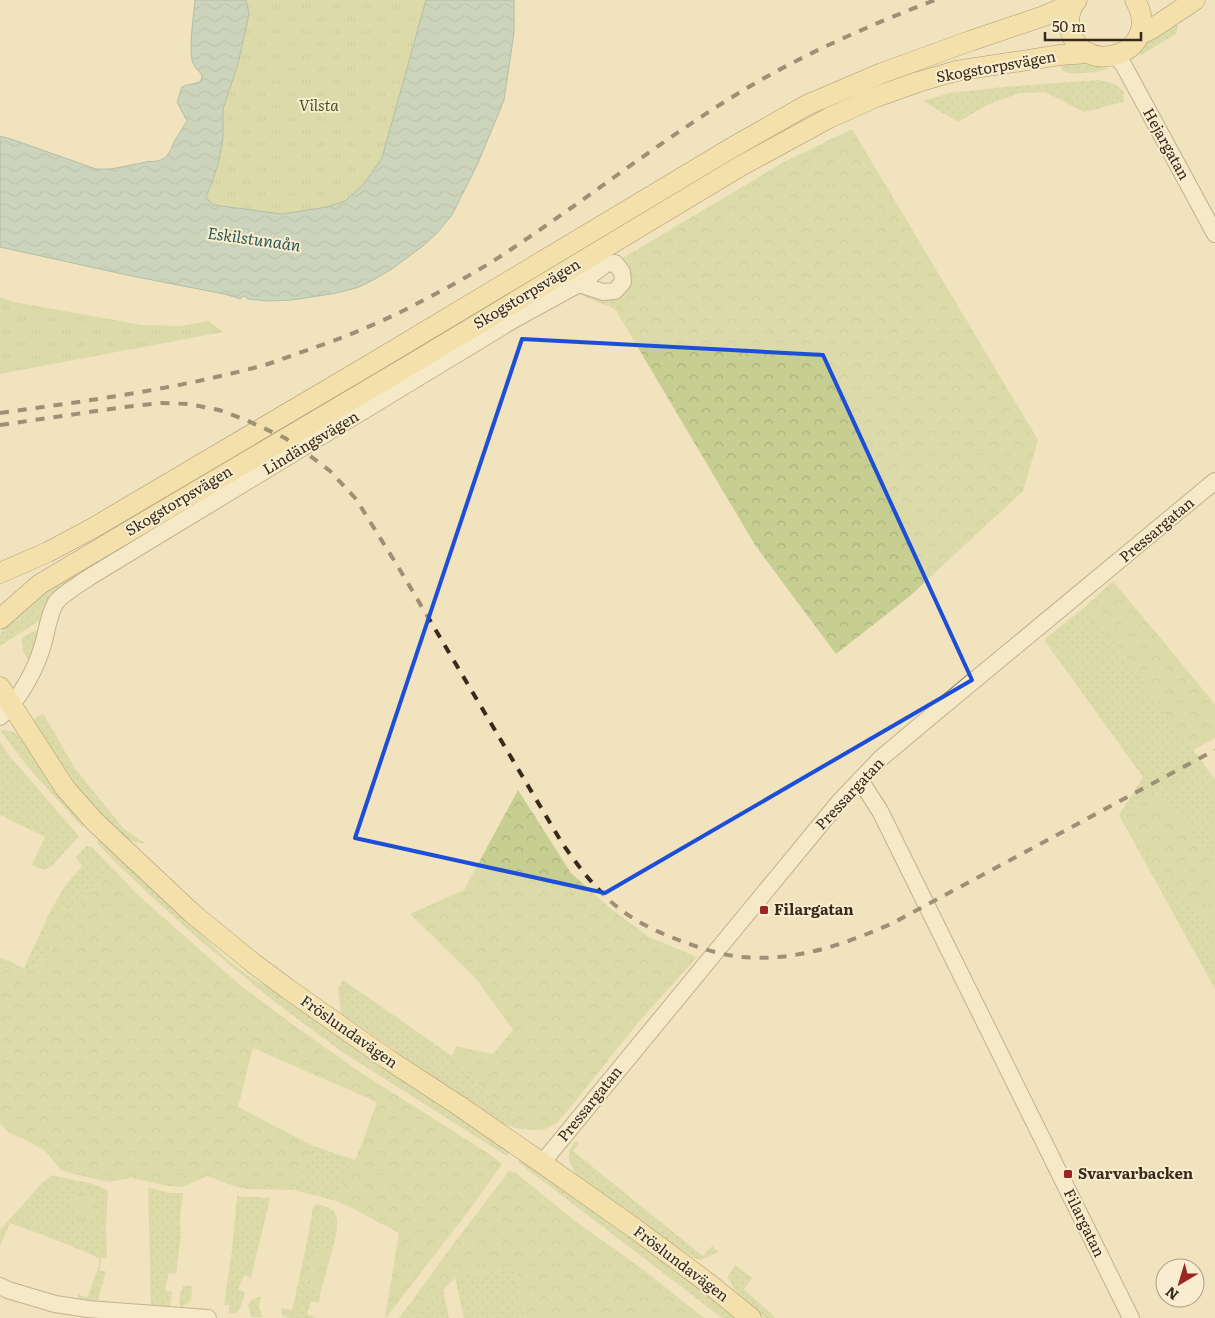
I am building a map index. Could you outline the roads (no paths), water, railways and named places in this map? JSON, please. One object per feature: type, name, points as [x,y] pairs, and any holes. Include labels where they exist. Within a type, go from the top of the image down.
[{"type":"main road","points":[[1116,56],[1129,49],[1139,35],[1142,22],[1135,0]]},
{"type":"main road","points":[[1139,35],[1195,0]]},
{"type":"main road","points":[[1075,2],[1070,16],[1072,35],[1079,46],[1090,53]]},
{"type":"main road","name":"Skogstorpsvägen","points":[[0,574],[94,528],[733,147],[807,105],[882,72],[1044,16],[1075,2]]},
{"type":"main road","name":"Skogstorpsvägen","points":[[0,620],[40,584],[739,167],[829,118],[876,97],[956,71],[1060,55],[1090,53],[1104,58],[1116,56]]},
{"type":"main road","name":"Fröslundavägen","points":[[3,696],[65,788],[95,822],[192,913],[288,989],[386,1058],[542,1163],[686,1266],[751,1318]]},
{"type":"street","name":"Hejargatan","points":[[1116,56],[1124,66],[1215,234]]},
{"type":"street","name":"Lindängsvägen","points":[[3,696],[34,670],[44,643],[55,602],[68,592],[105,567],[515,319],[579,284]]},
{"type":"street","name":"Pressargatan","points":[[542,1163],[839,802],[880,759],[1215,481]]},
{"type":"street","name":"Filargatan","points":[[860,780],[880,810],[1132,1318]]},
{"type":"street","points":[[0,1286],[87,1314],[208,1318]]},
{"type":"water","name":"Eskilstunaån","points":[[195,0],[246,0],[249,14],[238,64],[223,109],[223,138],[218,165],[206,198],[214,205],[282,214],[327,207],[345,201],[364,184],[382,158],[426,0],[514,0],[514,33],[504,100],[478,163],[452,215],[437,233],[392,269],[359,287],[337,293],[292,300],[268,301],[248,299],[244,296],[241,299],[0,247],[0,136],[96,169],[111,169],[158,161],[167,156],[187,121],[177,102],[182,87],[201,81],[202,75],[193,63],[191,50]]},
{"type":"railway","points":[[0,413],[131,394],[229,374],[274,362],[375,324],[477,271],[540,230],[657,147],[747,88],[839,40],[935,0]]},
{"type":"railway","points":[[0,425],[124,407],[161,403],[189,404],[219,410],[246,420],[285,438],[301,449],[330,471],[356,499],[562,843],[589,879],[615,906],[640,922],[676,939],[717,953],[742,957],[781,957],[820,950],[875,931],[1215,750]]},
{"type":"place","name":"Filargatan","points":[[764,910]]},
{"type":"place","name":"Svarvarbacken","points":[[1068,1174]]},
{"type":"park label","name":"Vilsta","points":[[319,106]]}]
